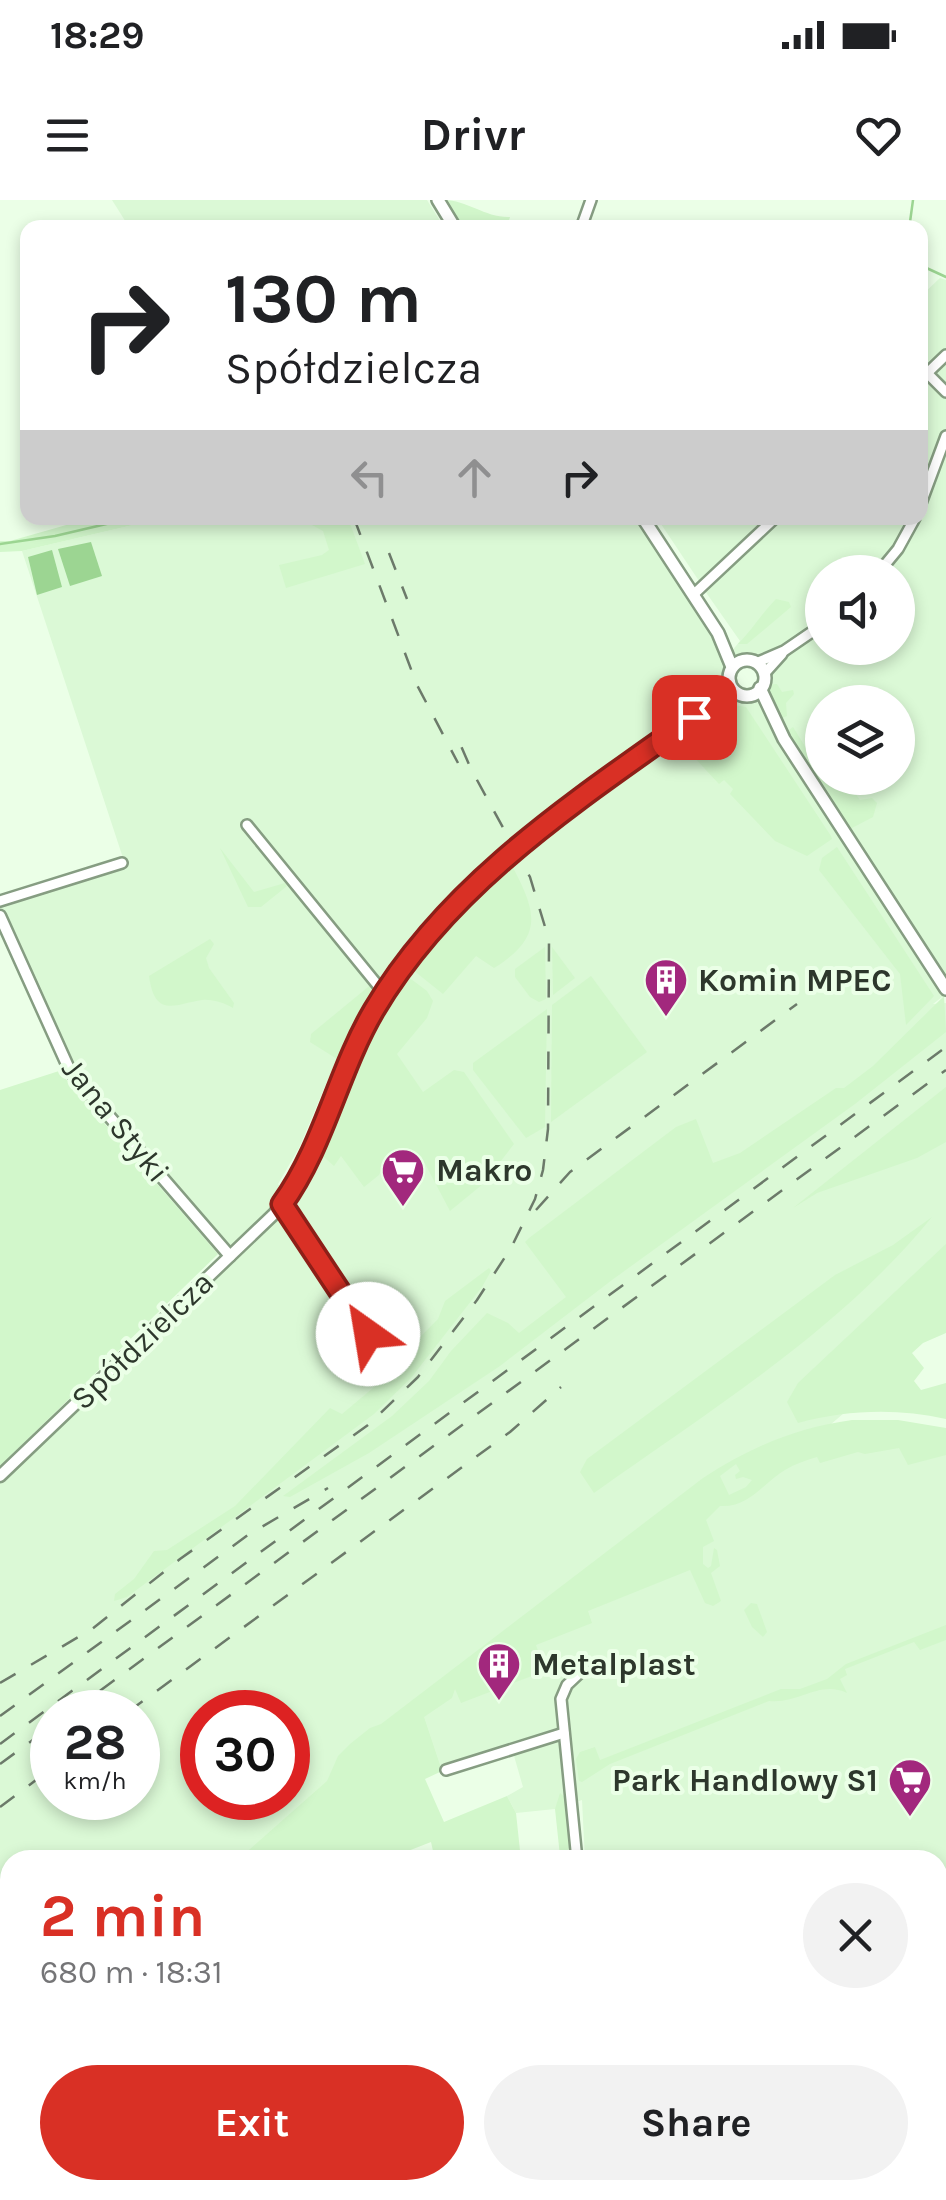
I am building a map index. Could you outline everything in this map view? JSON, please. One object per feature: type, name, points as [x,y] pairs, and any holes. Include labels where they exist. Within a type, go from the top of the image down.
[{"type":"main road","points":[[648,525],[718,633],[749,666]]},
{"type":"main road","points":[[744,690],[749,666]]},
{"type":"main road","points":[[744,690],[749,666]]},
{"type":"main road","points":[[744,690],[774,721],[946,989]]},
{"type":"street","points":[[928,484],[946,436]]},
{"type":"street","points":[[693,595],[767,525]]},
{"type":"street","points":[[893,555],[911,525]]},
{"type":"street","points":[[749,666],[805,637]]},
{"type":"street","name":"Spółdzielcza","points":[[0,1476],[282,1204],[316,1138],[358,1039],[420,942],[480,879],[516,849],[702,710],[744,690]]},
{"type":"street","points":[[247,825],[384,993]]},
{"type":"street","points":[[0,901],[122,863]]},
{"type":"street","name":"Jana Styki","points":[[0,916],[70,1072],[230,1256]]},
{"type":"street","points":[[282,1204],[368,1334]]},
{"type":"street","points":[[577,1850],[562,1692],[584,1668]]},
{"type":"street","points":[[446,1770],[564,1732]]},
{"type":"shaded area","points":[[112,200],[427,200],[440,220],[125,220]]},
{"type":"shaded area","points":[[444,200],[510,217],[509,220],[457,220]]},
{"type":"shaded area","points":[[940,278],[946,280],[946,352],[928,369],[928,289]]},
{"type":"shaded area","points":[[946,360],[946,994],[933,1004],[946,1003],[946,1259],[872,1389],[823,1431],[946,1435],[946,1850],[584,1850],[582,1800],[555,1809],[516,1813],[507,1796],[523,1787],[512,1749],[439,1772],[413,1706],[303,1850],[0,1850],[0,1476],[229,1256],[80,1083],[0,916],[0,901],[124,861],[22,551],[133,525],[644,525],[730,661],[727,674],[714,688],[559,802],[445,899],[415,931],[391,962],[334,1065],[299,1148],[278,1184],[287,1196],[379,1057],[384,993],[480,879],[702,710],[737,693],[751,695],[772,718],[761,668],[731,652],[740,641],[705,591],[775,525],[928,525],[928,377]]},
{"type":"shaded area","points":[[66,525],[133,525],[22,551],[0,552],[0,541]]},
{"type":"shaded area","points":[[312,525],[351,525],[365,564],[286,588],[279,565],[329,550],[323,531]]},
{"type":"shaded area","points":[[662,525],[764,525],[701,584]]},
{"type":"shaded area","points":[[91,542],[102,576],[70,586],[58,549]]},
{"type":"shaded area","points":[[52,550],[62,587],[37,595],[28,557]]},
{"type":"shaded area","points":[[776,599],[789,602],[791,607],[747,644],[738,644],[748,633]]},
{"type":"shaded area","points":[[777,684],[782,692],[793,690],[794,694],[786,703],[787,716],[780,719],[763,685]]},
{"type":"shaded area","points":[[722,703],[746,707],[831,836],[807,856],[775,841],[730,794],[733,789],[724,780],[719,784],[690,753],[698,723]]},
{"type":"shaded area","points":[[793,727],[805,746],[805,758],[788,731]]},
{"type":"shaded area","points":[[828,795],[856,795],[860,800],[872,798],[877,803],[873,817],[850,829]]},
{"type":"shaded area","points":[[837,847],[934,996],[906,1025],[900,974],[819,870],[822,858]]},
{"type":"shaded area","points":[[220,848],[254,892],[285,883],[287,886],[261,907],[248,907]]},
{"type":"shaded area","points":[[507,856],[529,904],[530,930],[512,955],[494,968],[476,956],[443,994],[413,970],[412,962]]},
{"type":"shaded area","points":[[210,939],[214,944],[206,958],[209,968],[234,1003],[233,1008],[206,1000],[175,1006],[161,1004],[149,976]]},
{"type":"shaded area","points":[[545,947],[546,999],[539,1002],[530,997],[515,977],[515,969]]},
{"type":"shaded area","points":[[552,947],[575,978],[553,995]]},
{"type":"shaded area","points":[[407,976],[427,991],[433,1001],[427,1018],[397,1054],[423,1092],[454,1070],[464,1072],[514,1144],[483,1184],[450,1211],[421,1156],[406,1152],[383,1166],[379,1175],[364,1187],[341,1156],[334,1166],[317,1151],[373,1021],[400,977]]},
{"type":"shaded area","points":[[591,976],[647,1052],[551,1122],[552,1005]]},
{"type":"shaded area","points":[[373,983],[377,987],[337,1059],[310,1042],[311,1034]]},
{"type":"shaded area","points":[[944,996],[946,1032],[855,1104],[500,1366],[369,1453],[290,1497],[283,1496],[392,1416],[429,1381],[487,1313],[519,1333],[566,1297],[525,1242],[529,1238],[676,1127],[696,1119],[713,1163],[740,1153],[873,1066]]},
{"type":"shaded area","points":[[547,1009],[545,1127],[526,1138],[473,1070],[473,1063]]},
{"type":"shaded area","points":[[59,1071],[218,1254],[0,1466],[0,1090]]},
{"type":"shaded area","points":[[946,1087],[946,1142],[917,1158],[817,1193],[793,1208]]},
{"type":"shaded area","points":[[932,1217],[896,1258],[816,1332],[729,1399],[594,1493],[580,1472],[587,1459],[835,1275],[893,1245]]},
{"type":"shaded area","points":[[946,1244],[946,1333],[923,1343],[912,1353],[924,1368],[914,1381],[921,1390],[946,1383],[946,1419],[872,1412],[798,1423],[787,1402],[798,1383]]},
{"type":"shaded area","points":[[489,1268],[482,1287],[411,1378],[374,1414],[127,1597],[114,1601],[115,1594],[134,1579],[154,1551],[167,1550],[235,1506],[330,1408],[342,1414],[398,1367],[391,1343],[397,1336],[420,1337],[438,1319],[445,1301]]},
{"type":"shaded area","points":[[852,1420],[898,1420],[946,1428],[946,1455],[908,1465],[899,1448],[858,1452],[820,1463],[817,1457],[793,1466],[748,1499],[720,1506],[706,1520],[714,1541],[703,1547],[703,1564],[711,1566],[714,1548],[717,1550],[720,1566],[711,1573],[721,1601],[713,1606],[705,1603],[690,1570],[588,1611],[592,1623],[536,1645],[545,1671],[461,1703],[455,1689],[452,1698],[424,1717],[442,1771],[425,1779],[444,1822],[507,1796],[516,1813],[520,1850],[433,1850],[431,1842],[411,1850],[249,1850],[283,1820],[310,1820],[310,1796],[327,1781],[338,1756],[370,1728],[381,1724],[703,1478],[774,1440]],"holes":[[[736,1464],[740,1471],[736,1479],[752,1480],[729,1495],[720,1476]]]},
{"type":"shaded area","points":[[751,1603],[757,1604],[767,1632],[763,1637],[752,1627],[744,1610]]},
{"type":"shaded area","points":[[946,1625],[946,1640],[920,1650],[914,1642],[845,1669],[847,1675],[840,1679],[847,1693],[827,1689],[769,1701],[610,1764],[579,1781],[576,1759],[580,1752],[595,1747],[600,1760],[781,1689],[800,1689],[827,1679],[846,1664]]},
{"type":"shaded area","points":[[560,1793],[566,1798],[571,1842],[568,1850],[559,1850],[555,1809]]},
{"type":"waterway","points":[[910,220],[913,200]]},
{"type":"waterway","points":[[928,269],[946,277]]},
{"type":"waterway","points":[[0,544],[102,525]]},
{"type":"railway","points":[[357,525],[417,685],[458,763]]},
{"type":"railway","points":[[389,553],[407,599]]},
{"type":"railway","points":[[0,1683],[92,1629],[180,1559],[368,1425],[418,1377],[477,1300],[511,1248],[535,1199],[548,1129],[549,940],[530,877],[458,739]]},
{"type":"railway","points":[[536,1210],[570,1172],[797,1004]]},
{"type":"railway","points":[[0,1744],[946,1047]]},
{"type":"railway","points":[[101,1690],[946,1070]]},
{"type":"railway","points":[[158,1690],[510,1432],[561,1387]]},
{"type":"railway","points":[[0,1716],[248,1535],[328,1488]]},
{"type":"railway","points":[[0,1764],[30,1742]]},
{"type":"railway","points":[[0,1807],[30,1784]]},
{"type":"place","name":"Komin MPEC","points":[[666,1018]]},
{"type":"place","name":"Makro","points":[[403,1208]]},
{"type":"place","name":"Metalplast","points":[[499,1702]]},
{"type":"place","name":"Park Handlowy S1","points":[[910,1818]]},
{"type":"route","points":[[368,1334],[282,1204],[316,1138],[358,1039],[417,945],[480,879],[694,717]]}]
